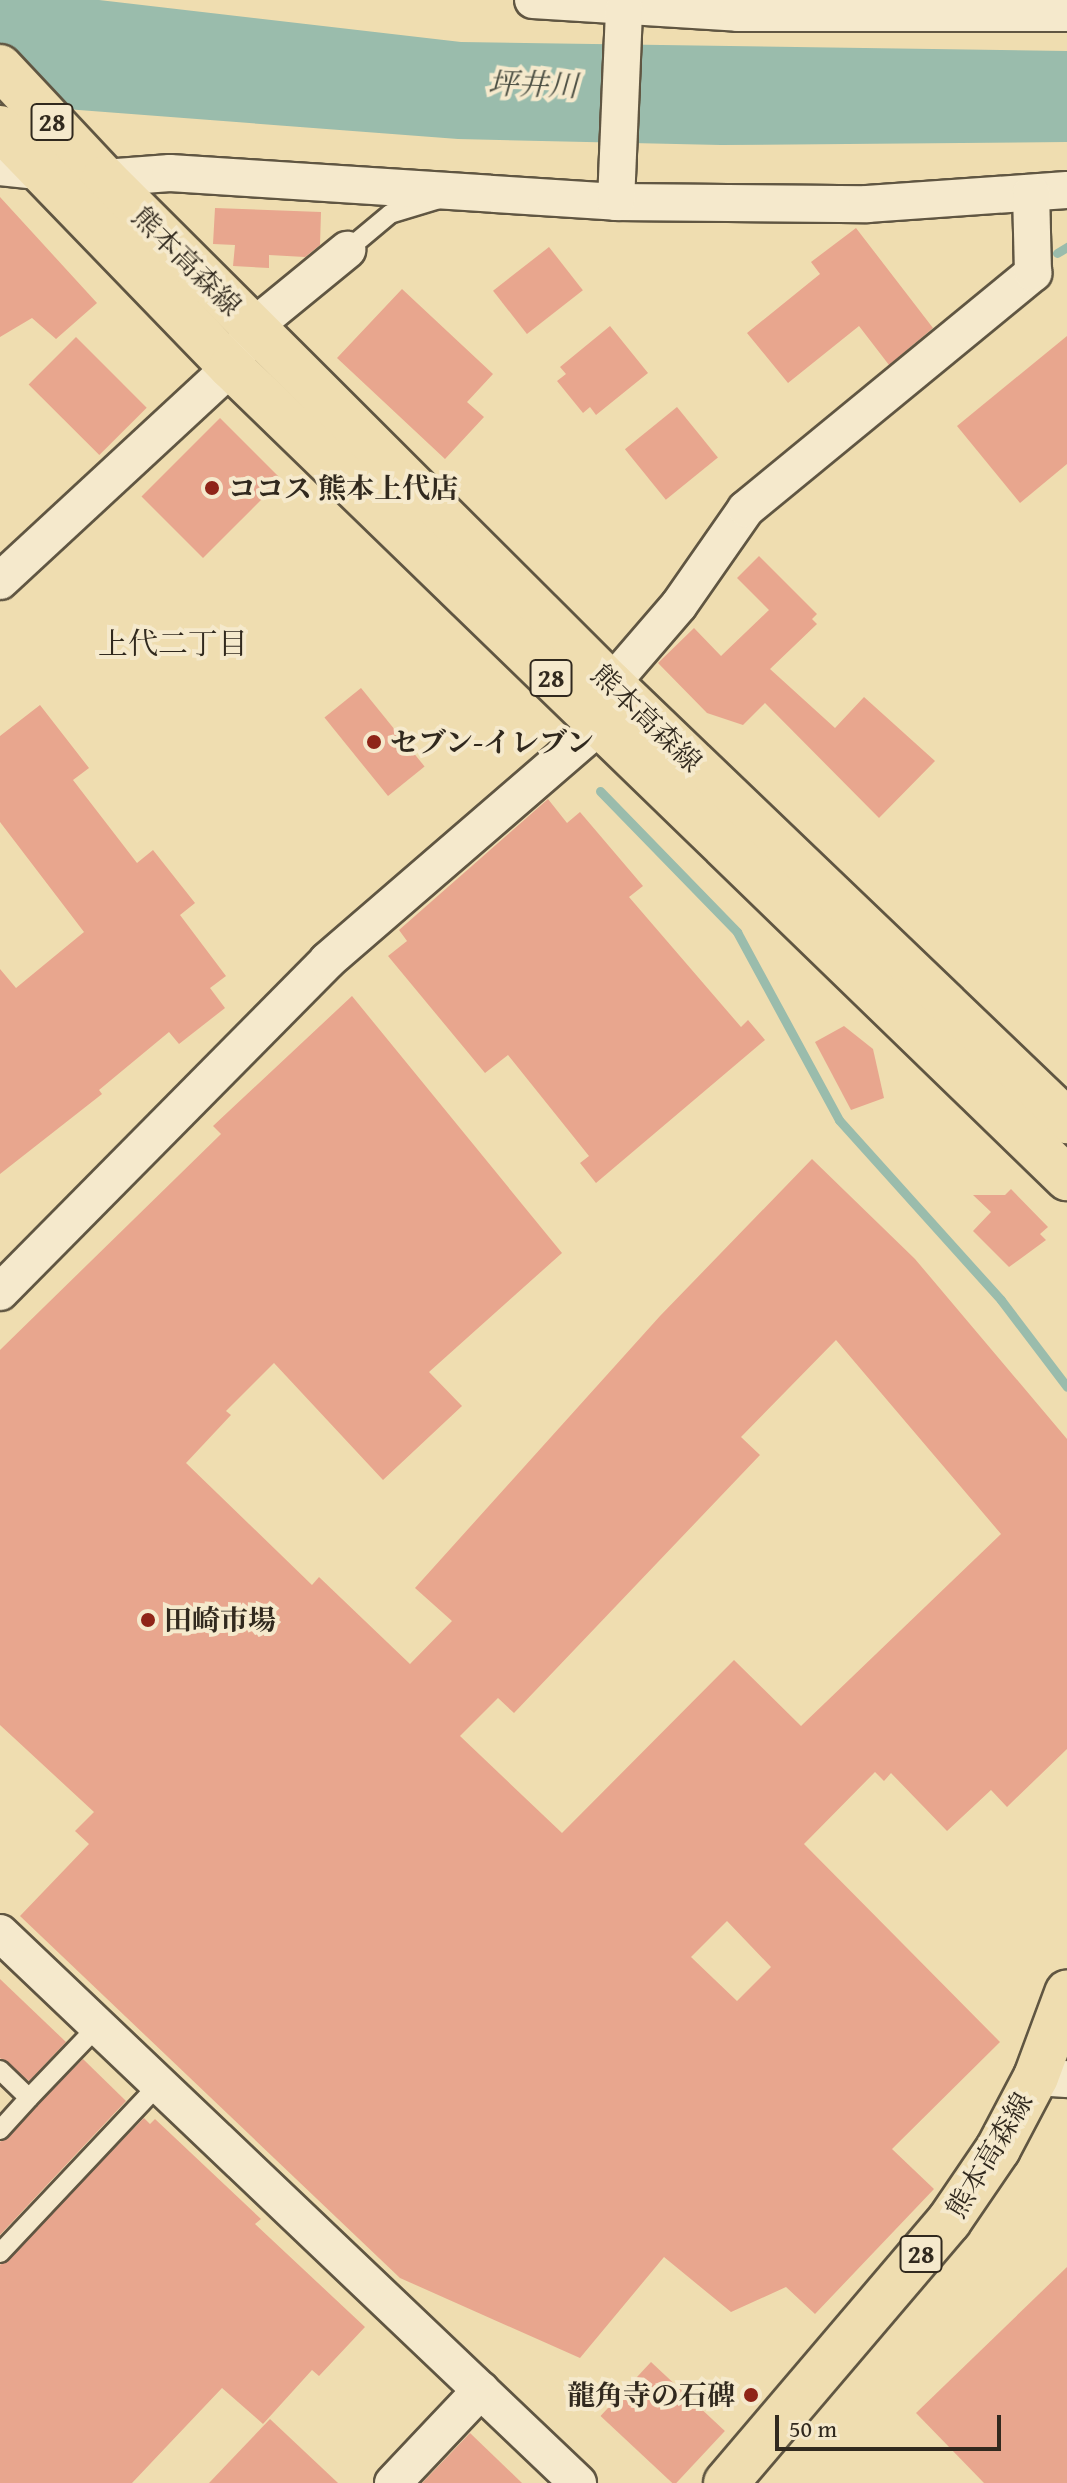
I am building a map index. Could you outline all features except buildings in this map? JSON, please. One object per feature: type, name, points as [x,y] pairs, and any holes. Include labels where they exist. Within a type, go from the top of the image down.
[{"type":"main road","name":"熊本高森線","points":[[0,67],[104,178],[253,327],[606,705],[1067,1178]]},
{"type":"main road","name":"熊本高森線","points":[[0,128],[21,169],[231,367],[1067,1121]]},
{"type":"main road","name":"熊本高森線","points":[[726,2483],[949,2221],[1051,2078],[1067,1993]]},
{"type":"street","points":[[533,0],[619,8],[898,16],[1067,13]]},
{"type":"street","points":[[617,195],[619,8]]},
{"type":"street","points":[[21,169],[104,178],[170,173],[451,191],[867,204],[1067,190]]},
{"type":"street","points":[[0,1292],[327,961],[606,705],[746,509],[1033,273],[1031,193]]},
{"type":"street","points":[[0,581],[231,367],[253,327],[347,250]]},
{"type":"street","points":[[0,1933],[578,2483]]},
{"type":"street","points":[[393,2483],[481,2390]]},
{"type":"lane","points":[[347,250],[390,214],[432,203],[451,191]]},
{"type":"lane","points":[[0,2130],[98,2026]]},
{"type":"lane","points":[[0,2070],[29,2098]]},
{"type":"lane","points":[[0,2253],[159,2084]]},
{"type":"water","name":"坪井川","points":[[0,0],[99,0],[461,42],[1067,51],[1067,142],[721,145],[458,139],[0,104]]},
{"type":"waterway","points":[[1057,253],[1067,247]]},
{"type":"waterway","points":[[600,791],[737,932],[839,1120],[1001,1300],[1067,1387]]},
{"type":"place","name":"ココス 熊本上代店","points":[[212,488]]},
{"type":"place","name":"セブン-イレブン","points":[[374,742]]},
{"type":"place","name":"田崎市場","points":[[148,1620]]},
{"type":"place","name":"龍角寺の石碑","points":[[751,2395]]},
{"type":"district","name":"上代二丁目","points":[[173,643]]}]
